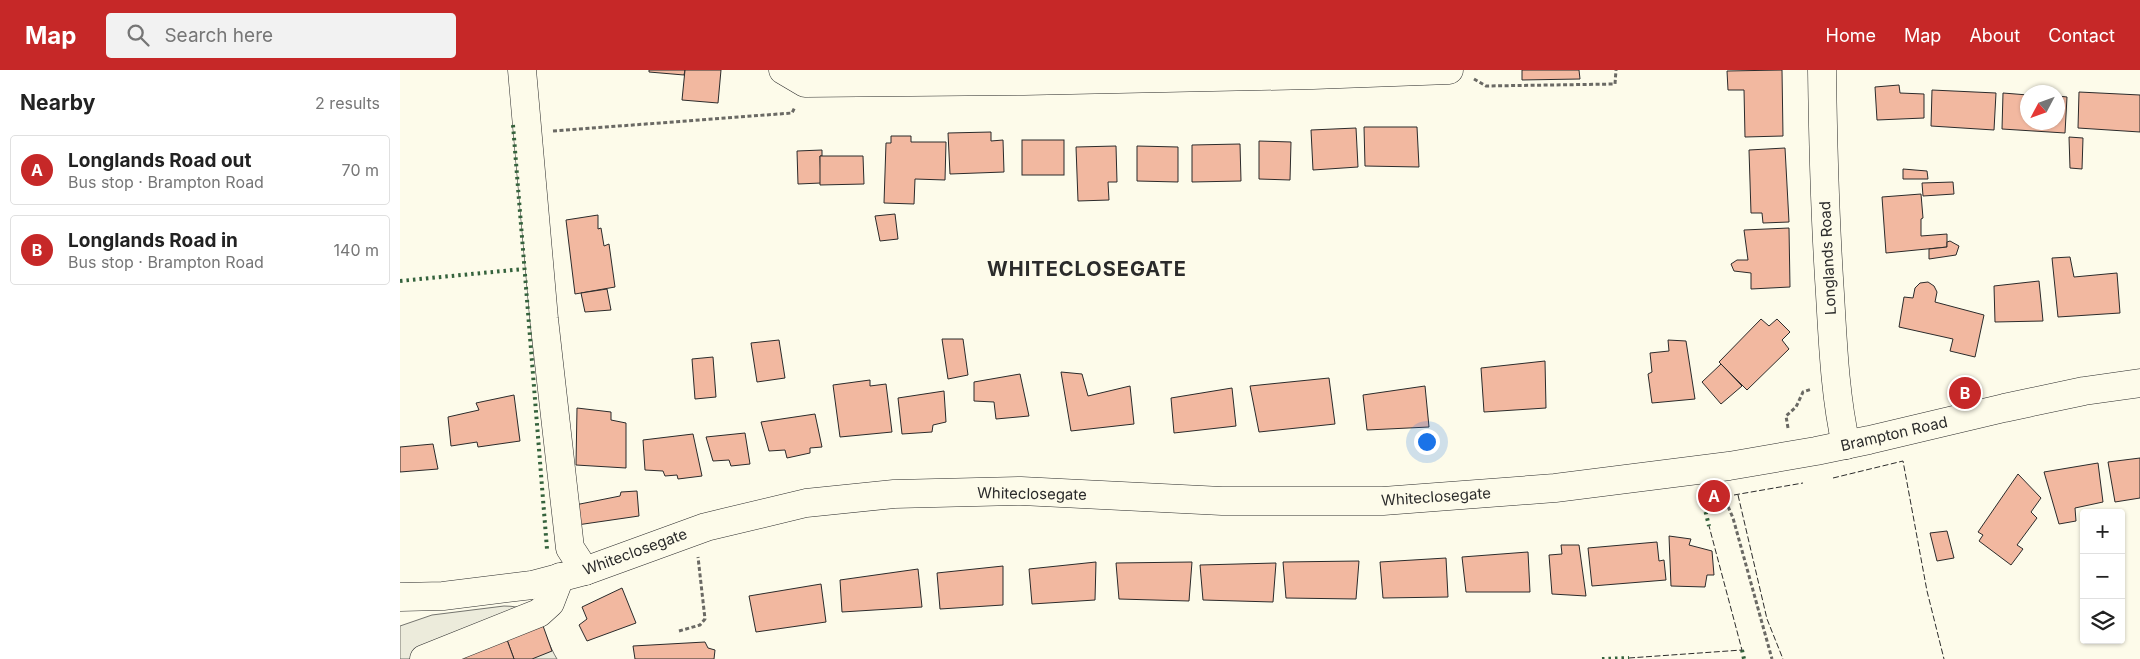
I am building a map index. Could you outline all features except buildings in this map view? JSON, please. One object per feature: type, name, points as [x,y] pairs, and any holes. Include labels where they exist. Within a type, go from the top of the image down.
[{"type":"main road","points":[[424,659],[539,613],[550,603],[573,574],[544,319],[522,70]]},
{"type":"main road","name":"Longlands Road","points":[[1822,70],[1826,222],[1836,382],[1840,417],[1846,445]]},
{"type":"main road","points":[[794,77],[1044,81],[1459,73]]},
{"type":"main road","name":"Brampton Road","points":[[1676,472],[1729,466],[1846,445],[2022,404],[2084,391],[2140,383]]},
{"type":"main road","name":"Whiteclosegate","points":[[400,597],[443,596],[532,585],[573,574],[706,527],[806,503],[894,494],[1021,491],[1222,501],[1383,501],[1555,488],[1676,472]]},
{"type":"path","points":[[1459,73],[1486,86],[1615,84],[1616,70]]},
{"type":"path","points":[[527,133],[792,113],[804,91],[794,77]]},
{"type":"path","points":[[1792,455],[1786,416],[1796,407],[1803,392],[1836,382]]},
{"type":"path","points":[[1729,466],[1727,504],[1772,659]]},
{"type":"path","points":[[679,631],[700,625],[705,619],[697,558],[706,527]]},
{"type":"shaded area","points":[[504,606],[517,607],[534,616],[540,623],[557,659],[400,659],[400,626],[432,615]]},
{"type":"hedge","points":[[513,125],[547,549]]},
{"type":"hedge","points":[[400,281],[523,269]]},
{"type":"hedge","points":[[1701,493],[1709,526]]},
{"type":"hedge","points":[[1742,650],[1744,659]]},
{"type":"hedge","points":[[1602,659],[1629,658]]},
{"type":"fence","points":[[1833,478],[1903,461],[1927,591],[1944,659]]},
{"type":"fence","points":[[1734,495],[1803,483]]},
{"type":"fence","points":[[1738,495],[1767,619],[1783,659]]},
{"type":"fence","points":[[1629,658],[1742,650],[1709,526]]},
{"type":"place","name":"Longlands Road in","points":[[1965,393]]},
{"type":"place","name":"Longlands Road out","points":[[1714,496]]},
{"type":"district","name":"WHITECLOSEGATE","points":[[1087,269]]}]
